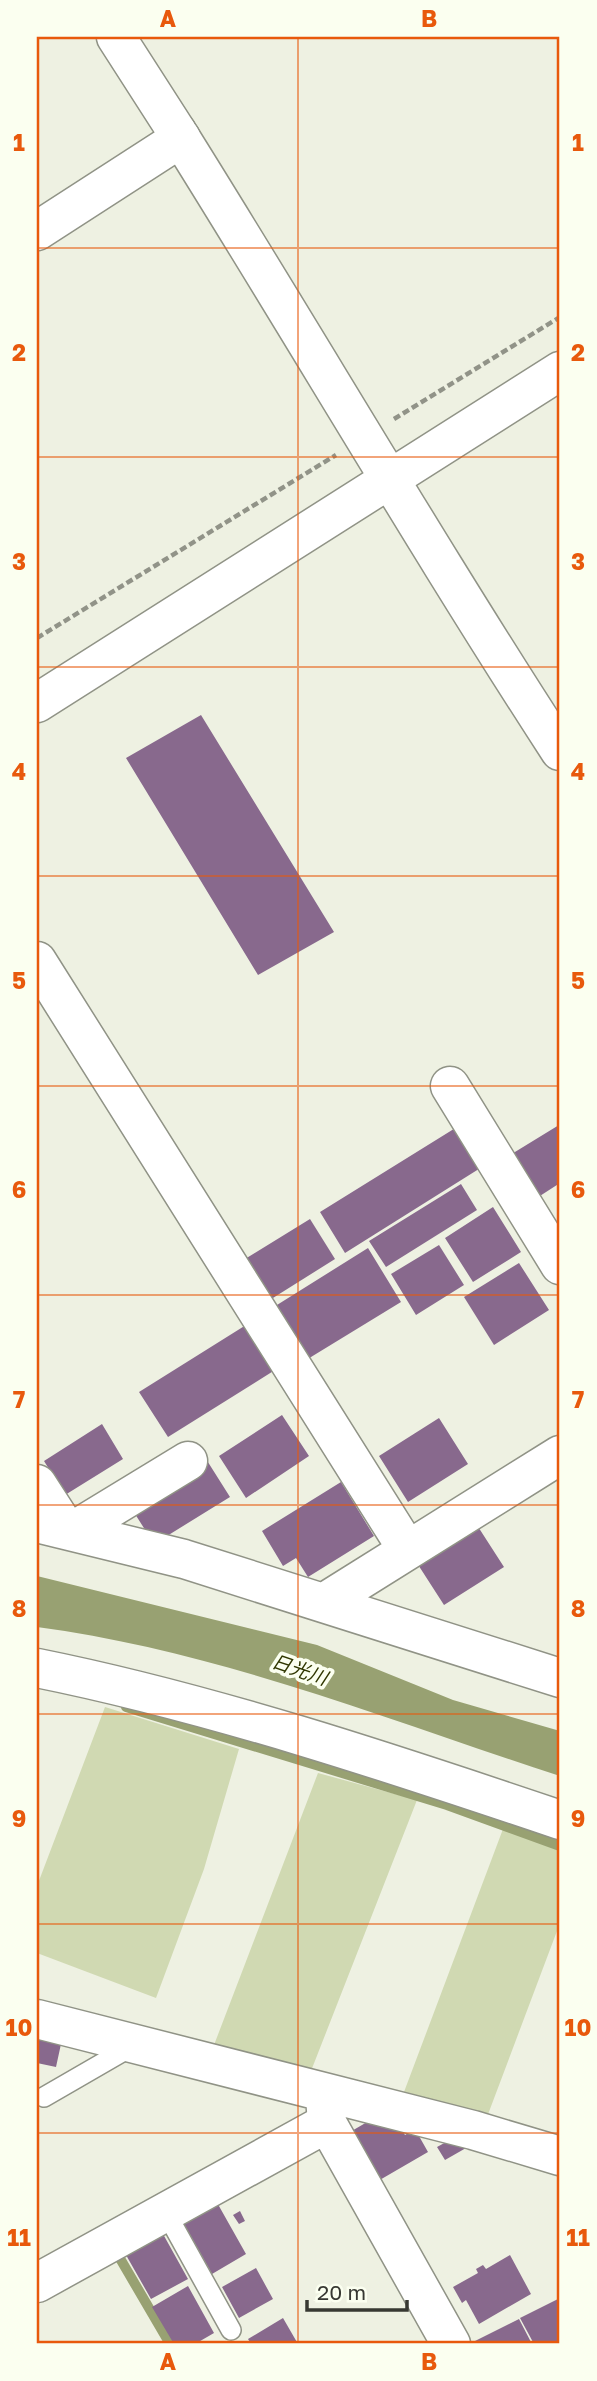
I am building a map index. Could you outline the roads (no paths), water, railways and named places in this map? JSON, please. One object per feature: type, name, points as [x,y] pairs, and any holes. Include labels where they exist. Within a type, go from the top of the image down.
[{"type":"street","points":[[117,37],[366,436],[481,629],[560,751]]},
{"type":"street","points":[[37,231],[179,135]]},
{"type":"street","points":[[37,703],[560,372]]},
{"type":"street","points":[[37,961],[407,1549]]},
{"type":"street","points":[[450,1086],[555,1245]]},
{"type":"street","points":[[325,1602],[560,1455]]},
{"type":"street","points":[[59,1528],[188,1461]]},
{"type":"street","points":[[37,1484],[59,1528],[184,1559],[560,1678]]},
{"type":"street","points":[[37,1668],[110,1682],[451,1783],[560,1820]]},
{"type":"street","points":[[37,2019],[136,2044],[326,2107],[560,2156]]},
{"type":"street","points":[[37,2283],[165,2211],[326,2107]]},
{"type":"street","points":[[326,2107],[451,2344]]},
{"type":"lane","points":[[44,2097],[136,2044]]},
{"type":"lane","points":[[165,2211],[231,2330]]},
{"type":"water","name":"日光川","points":[[37,1576],[317,1645],[453,1700],[560,1731],[560,1776],[237,1670],[104,1638],[37,1627]]},
{"type":"waterway","points":[[126,1707],[447,1805],[560,1846]]},
{"type":"waterway","points":[[118,2255],[170,2344]]}]
